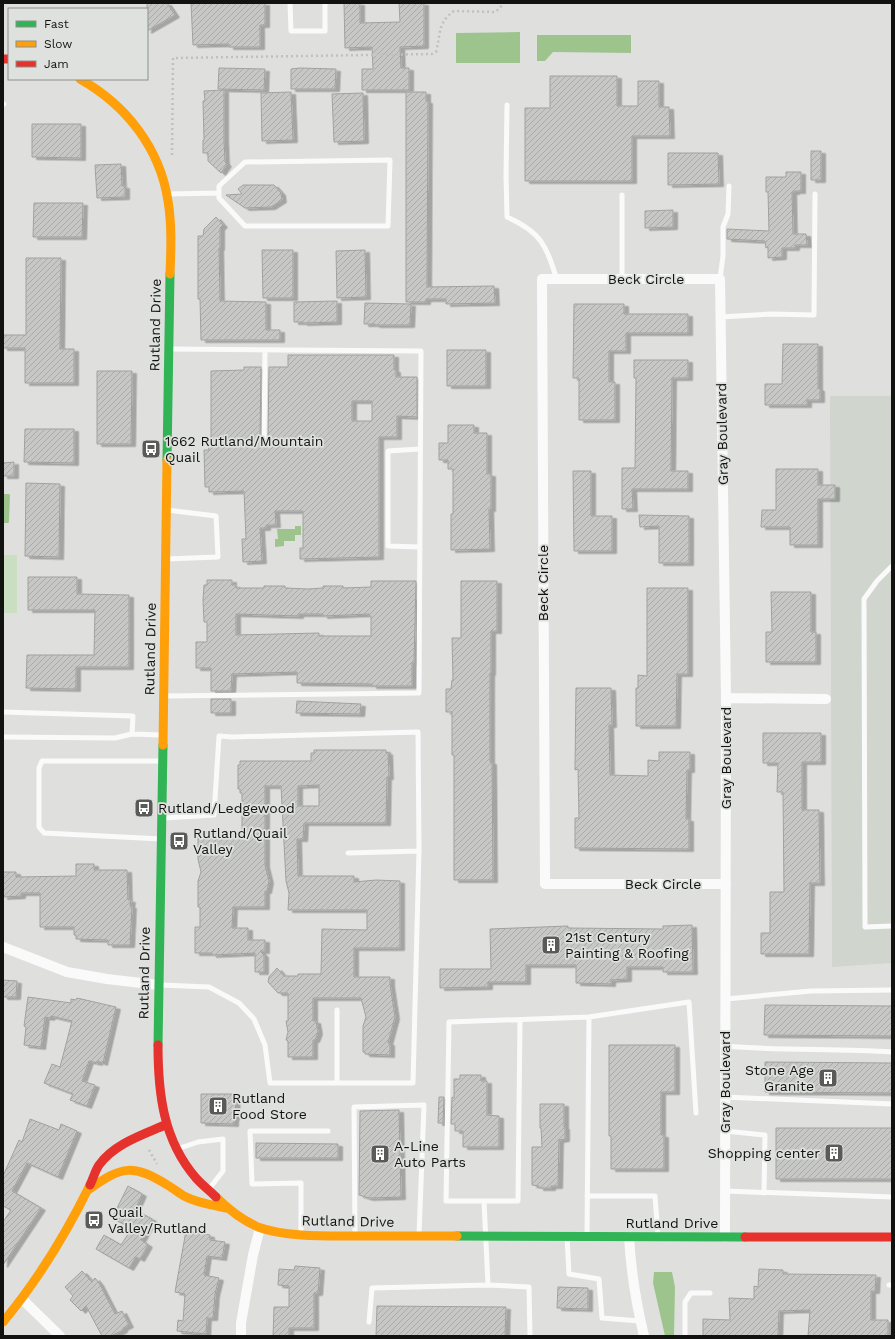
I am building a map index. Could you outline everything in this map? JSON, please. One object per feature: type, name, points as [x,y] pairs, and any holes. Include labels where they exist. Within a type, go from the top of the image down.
[{"type":"street","name":"Rutland Drive","points":[[82,80],[102,92],[115,103],[138,129],[149,145],[158,164],[170,208],[171,231],[158,985],[159,1092],[165,1125],[176,1149],[195,1176],[228,1208],[260,1228],[301,1234],[355,1236],[892,1237]]},
{"type":"street","name":"Beck Circle","points":[[720,279],[542,279],[545,884],[726,884]]},
{"type":"street","name":"Gray Boulevard","points":[[720,279],[726,698],[725,1237]]},
{"type":"street","points":[[726,698],[826,699]]},
{"type":"street","points":[[3,947],[67,972],[106,979],[158,985]]},
{"type":"street","points":[[3,1322],[22,1300],[62,1239],[100,1166],[110,1153],[128,1142],[165,1125]]},
{"type":"street","points":[[86,1192],[107,1176],[121,1170],[134,1169],[149,1174],[188,1198],[228,1208]]},
{"type":"street","points":[[241,1336],[241,1323],[260,1228]]},
{"type":"street","points":[[629,1237],[633,1285],[644,1336]]},
{"type":"street","points":[[22,1300],[60,1336]]},
{"type":"lane","points":[[290,3],[291,31],[325,31],[325,3]]},
{"type":"lane","points":[[507,105],[507,217],[523,224],[541,240],[550,255],[557,280]]},
{"type":"lane","points":[[390,160],[388,226],[245,226],[219,198],[219,193],[219,186],[244,162],[390,160]]},
{"type":"lane","points":[[720,279],[723,256],[723,227],[728,214],[729,186]]},
{"type":"lane","points":[[167,194],[219,193]]},
{"type":"lane","points":[[720,317],[771,314],[814,314],[815,194]]},
{"type":"lane","points":[[622,195],[622,279]]},
{"type":"lane","points":[[163,696],[419,693],[421,351],[169,349]]},
{"type":"lane","points":[[264,439],[265,350]]},
{"type":"lane","points":[[420,449],[388,451],[388,546],[420,547]]},
{"type":"lane","points":[[165,559],[218,557],[216,516],[166,510]]},
{"type":"lane","points":[[892,566],[877,581],[864,599],[864,607],[865,926],[892,926]]},
{"type":"lane","points":[[3,712],[133,716],[132,734]]},
{"type":"lane","points":[[158,985],[209,987],[239,1003],[254,1019],[265,1045],[270,1083],[413,1083],[419,851],[418,732],[232,737],[219,736],[214,815],[161,818]]},
{"type":"lane","points":[[3,737],[115,738],[132,734],[162,735]]},
{"type":"lane","points":[[160,839],[44,833],[39,827],[39,768],[42,761],[162,761]]},
{"type":"lane","points":[[348,853],[419,851]]},
{"type":"lane","points":[[726,998],[811,991],[892,990]]},
{"type":"lane","points":[[520,1020],[518,1201],[446,1200],[449,1022],[589,1017],[689,1002],[696,1113]]},
{"type":"lane","points":[[337,1010],[337,1083]]},
{"type":"lane","points":[[587,1237],[589,1017]]},
{"type":"lane","points":[[726,1046],[892,1052]]},
{"type":"lane","points":[[726,1096],[892,1104]]},
{"type":"lane","points":[[355,1236],[354,1107],[424,1105],[419,1236]]},
{"type":"lane","points":[[301,1234],[301,1183],[252,1184],[250,1131],[328,1131]]},
{"type":"lane","points":[[725,1131],[765,1135],[764,1193]]},
{"type":"lane","points":[[176,1149],[198,1142],[223,1139],[223,1172],[208,1190]]},
{"type":"lane","points":[[725,1191],[892,1197]]},
{"type":"lane","points":[[587,1196],[655,1196],[658,1237]]},
{"type":"lane","points":[[484,1201],[488,1285]]},
{"type":"lane","points":[[567,1237],[569,1274],[599,1279],[602,1318],[640,1321]]},
{"type":"lane","points":[[369,1322],[372,1288],[488,1285],[529,1287],[530,1336]]},
{"type":"lane","points":[[685,1336],[685,1302],[691,1293],[710,1293]]},
{"type":"path","points":[[172,155],[173,58],[432,54],[436,52],[442,23],[449,14],[454,11],[495,12],[500,8],[502,3]]},
{"type":"path","points":[[149,1150],[159,1169]]},
{"type":"shaded area","points":[[520,32],[520,63],[456,63],[456,33]]},
{"type":"shaded area","points":[[537,35],[631,35],[631,53],[553,52],[545,61],[537,61]]},
{"type":"shaded area","points":[[830,396],[892,396],[892,963],[832,967]]},
{"type":"shaded area","points":[[3,494],[10,495],[8,523],[3,523]]},
{"type":"shaded area","points":[[295,526],[301,526],[301,535],[295,535],[295,541],[284,541],[284,546],[275,547],[275,539],[278,539],[277,529],[295,529]]},
{"type":"shaded area","points":[[3,555],[17,555],[17,613],[3,613]]},
{"type":"shaded area","points":[[654,1272],[672,1272],[675,1287],[674,1336],[665,1336],[653,1283]]},
{"type":"building","points":[[147,3],[167,3],[175,15],[148,30]]},
{"type":"building","points":[[191,3],[265,3],[265,25],[260,25],[260,47],[229,47],[229,44],[193,45]]},
{"type":"building","points":[[344,3],[360,3],[360,23],[400,22],[399,3],[424,3],[424,46],[400,47],[401,68],[409,68],[409,90],[362,90],[362,69],[373,69],[372,47],[345,48]]},
{"type":"building","points":[[219,68],[265,69],[264,90],[218,89]]},
{"type":"building","points":[[291,69],[336,69],[335,89],[291,89]]},
{"type":"building","points":[[550,76],[617,76],[617,106],[638,106],[638,81],[659,81],[659,107],[669,107],[670,136],[632,136],[632,181],[525,181],[525,108],[550,108]]},
{"type":"building","points":[[224,90],[224,140],[225,162],[227,164],[221,173],[208,161],[208,153],[203,153],[203,101],[205,101],[204,91]]},
{"type":"building","points":[[291,92],[293,140],[262,141],[261,93]]},
{"type":"building","points":[[406,92],[426,92],[426,101],[428,101],[427,287],[494,286],[495,303],[446,304],[446,299],[426,299],[426,302],[406,302]]},
{"type":"building","points":[[363,93],[364,141],[334,142],[332,94]]},
{"type":"building","points":[[32,124],[81,124],[81,158],[32,157]]},
{"type":"building","points":[[811,151],[821,151],[821,180],[811,180]]},
{"type":"building","points":[[668,153],[718,153],[719,184],[668,185]]},
{"type":"building","points":[[121,164],[122,186],[125,186],[125,197],[97,198],[95,165]]},
{"type":"building","points":[[786,172],[801,172],[801,191],[792,192],[793,234],[806,234],[807,245],[795,245],[795,248],[782,248],[782,257],[768,258],[768,247],[766,248],[765,241],[727,239],[727,229],[769,231],[766,177],[786,177]]},
{"type":"building","points":[[243,185],[274,185],[281,193],[282,200],[271,207],[245,208],[226,195],[242,194],[238,189]]},
{"type":"building","points":[[34,203],[83,203],[82,237],[33,237]]},
{"type":"building","points":[[673,210],[673,227],[645,228],[645,211]]},
{"type":"building","points":[[216,217],[223,225],[220,228],[219,248],[220,301],[266,302],[266,330],[280,330],[280,340],[201,340],[200,299],[198,299],[198,236],[203,236],[204,229]]},
{"type":"building","points":[[262,250],[293,250],[293,298],[263,298]]},
{"type":"building","points":[[365,250],[366,297],[337,298],[336,251]]},
{"type":"building","points":[[26,258],[61,258],[60,349],[74,349],[74,383],[25,383],[25,348],[3,348],[3,335],[26,335]]},
{"type":"building","points":[[337,301],[337,322],[294,322],[294,302]]},
{"type":"building","points":[[365,303],[411,304],[410,325],[364,324]]},
{"type":"building","points":[[574,304],[624,304],[624,314],[688,314],[688,333],[626,333],[626,351],[609,351],[609,382],[615,382],[615,420],[579,420],[579,378],[573,378]]},
{"type":"building","points":[[783,344],[818,344],[818,388],[820,389],[820,400],[807,400],[807,405],[765,405],[765,384],[782,384]]},
{"type":"building","points":[[447,350],[486,350],[486,386],[447,386]]},
{"type":"building","points":[[288,355],[394,355],[394,370],[396,370],[396,377],[417,377],[417,417],[397,416],[397,437],[379,437],[379,557],[300,559],[300,548],[303,548],[303,511],[275,511],[276,525],[266,525],[266,528],[260,528],[262,561],[243,562],[242,539],[246,539],[244,491],[209,492],[209,487],[205,487],[204,450],[209,450],[208,444],[211,444],[211,371],[244,370],[244,367],[261,367],[260,439],[264,443],[268,439],[269,367],[288,367]],"holes":[[[352,401],[372,401],[372,421],[352,421]]]},
{"type":"building","points":[[634,360],[688,360],[688,378],[672,378],[671,471],[688,471],[688,489],[632,489],[633,509],[622,509],[622,468],[635,468],[636,378],[634,378]]},
{"type":"building","points":[[97,371],[132,371],[131,444],[97,444]]},
{"type":"building","points":[[448,425],[474,425],[474,433],[487,433],[487,474],[491,474],[491,509],[489,509],[490,549],[451,550],[453,469],[448,469],[448,460],[439,460],[439,443],[448,443]]},
{"type":"building","points":[[25,429],[74,429],[74,463],[24,462]]},
{"type":"building","points":[[14,462],[14,476],[3,476],[3,463]]},
{"type":"building","points":[[776,469],[818,469],[818,485],[835,485],[835,499],[818,499],[818,545],[790,545],[790,527],[761,527],[762,510],[776,510]]},
{"type":"building","points":[[573,471],[591,471],[591,516],[612,516],[612,551],[574,551]]},
{"type":"building","points":[[26,483],[60,484],[59,557],[25,556]]},
{"type":"building","points":[[639,515],[689,516],[689,563],[659,563],[659,526],[640,527]]},
{"type":"building","points":[[28,577],[77,577],[77,594],[129,595],[129,667],[76,667],[76,689],[26,688],[27,655],[94,655],[95,610],[28,610]]},
{"type":"building","points":[[207,580],[232,580],[232,585],[236,585],[236,588],[285,586],[285,588],[308,589],[323,588],[323,586],[343,586],[343,588],[371,587],[371,581],[416,581],[412,686],[297,683],[297,672],[232,674],[231,691],[211,691],[211,668],[196,668],[196,642],[207,642],[207,622],[204,622],[203,600],[204,585],[207,585]],"holes":[[[236,614],[299,616],[299,614],[323,614],[323,616],[369,614],[369,616],[371,616],[371,636],[319,636],[319,633],[236,635]]]},
{"type":"building","points":[[461,581],[497,581],[497,631],[491,631],[490,673],[490,762],[492,762],[493,880],[454,880],[454,755],[452,755],[452,712],[446,712],[446,689],[451,689],[453,680],[452,638],[461,638]]},
{"type":"building","points":[[647,588],[688,588],[688,674],[677,674],[676,726],[636,726],[636,688],[638,688],[638,675],[647,676]]},
{"type":"building","points":[[771,592],[811,592],[811,632],[816,632],[816,662],[766,662],[766,632],[772,632]]},
{"type":"building","points":[[576,688],[611,688],[612,725],[609,725],[610,775],[648,776],[648,760],[659,761],[659,752],[690,752],[690,770],[687,770],[686,819],[689,819],[689,849],[575,848],[575,818],[579,818],[578,769],[575,770]]},
{"type":"building","points":[[211,699],[231,699],[231,713],[211,713]]},
{"type":"building","points":[[297,701],[361,704],[360,714],[296,713]]},
{"type":"building","points":[[763,733],[821,733],[821,762],[802,762],[802,810],[819,810],[820,883],[810,883],[809,954],[761,954],[761,933],[770,933],[770,892],[784,892],[783,792],[777,792],[778,763],[763,763]]},
{"type":"building","points":[[314,750],[386,750],[386,753],[388,752],[389,777],[387,777],[386,823],[304,823],[303,839],[297,839],[298,876],[354,876],[354,882],[376,880],[400,881],[400,948],[354,948],[354,977],[390,977],[395,1017],[388,1043],[390,1043],[390,1055],[365,1054],[365,1052],[363,1052],[363,1026],[366,1017],[361,998],[313,998],[313,1021],[316,1021],[318,1032],[315,1040],[313,1040],[313,1057],[288,1057],[288,1041],[286,1040],[288,1032],[286,1021],[288,1021],[288,993],[278,993],[268,982],[269,977],[277,968],[284,976],[298,976],[298,974],[321,974],[322,929],[367,930],[367,910],[288,910],[289,893],[286,881],[281,786],[265,786],[265,865],[269,881],[267,891],[265,891],[265,907],[233,907],[232,928],[248,928],[248,940],[265,940],[265,951],[260,951],[264,955],[264,972],[255,972],[255,953],[212,955],[212,953],[195,953],[195,927],[200,927],[198,881],[201,872],[198,859],[198,835],[201,835],[200,832],[242,832],[242,793],[240,793],[240,789],[238,789],[238,765],[240,765],[240,761],[311,761],[311,753],[314,753]],"holes":[[[319,785],[319,806],[298,806],[298,786]]]},
{"type":"building","points":[[76,864],[94,864],[94,870],[127,870],[128,900],[131,900],[130,906],[132,906],[130,945],[108,945],[108,940],[76,939],[76,935],[74,935],[74,927],[40,927],[40,893],[21,893],[21,896],[3,897],[3,872],[16,872],[16,877],[76,876]]},
{"type":"building","points":[[692,925],[693,972],[663,972],[663,967],[627,967],[627,979],[611,980],[611,984],[576,983],[576,965],[526,965],[526,982],[488,982],[488,987],[440,988],[440,969],[491,969],[490,929],[568,926],[568,928],[663,929],[663,926]]},
{"type":"building","points":[[3,980],[17,981],[16,997],[3,997]]},
{"type":"building","points":[[28,997],[71,1003],[71,999],[76,1000],[77,998],[116,1007],[103,1063],[98,1061],[98,1063],[89,1061],[82,1081],[95,1085],[87,1106],[70,1100],[73,1094],[44,1083],[52,1064],[60,1067],[72,1021],[51,1016],[50,1018],[45,1017],[41,1047],[24,1045],[26,1027],[24,1026]]},
{"type":"building","points":[[765,1005],[892,1006],[892,1036],[764,1035]]},
{"type":"building","points":[[609,1045],[675,1045],[675,1092],[661,1092],[661,1135],[664,1135],[664,1169],[611,1169],[611,1136],[609,1136]]},
{"type":"building","name":"Stone Age Granite","points":[[765,1062],[892,1063],[892,1093],[765,1092]]},
{"type":"building","points":[[460,1075],[481,1075],[481,1081],[487,1081],[487,1115],[499,1116],[499,1147],[463,1147],[463,1131],[455,1131],[455,1124],[451,1124],[452,1097],[454,1098],[454,1079],[460,1079]]},
{"type":"building","name":"Rutland Food Store","points":[[201,1094],[236,1094],[234,1124],[201,1123]]},
{"type":"building","points":[[439,1097],[444,1097],[443,1123],[438,1123]]},
{"type":"building","points":[[540,1104],[564,1104],[565,1139],[559,1140],[558,1186],[551,1186],[551,1188],[539,1188],[539,1186],[532,1185],[532,1147],[542,1147]]},
{"type":"building","name":"A-Line Auto Parts","points":[[399,1110],[401,1197],[369,1198],[359,1195],[360,1111]]},
{"type":"building","points":[[30,1119],[59,1130],[61,1124],[77,1131],[58,1177],[27,1163],[12,1191],[41,1208],[3,1265],[3,1222],[11,1210],[3,1206],[3,1176],[19,1140],[22,1142]]},
{"type":"building","name":"Shopping center","points":[[776,1128],[892,1128],[892,1179],[776,1179]]},
{"type":"building","points":[[256,1143],[338,1144],[338,1158],[256,1158]]},
{"type":"building","points":[[128,1186],[142,1194],[135,1210],[152,1219],[141,1240],[148,1245],[140,1259],[136,1257],[129,1268],[96,1249],[104,1235],[121,1245],[132,1228],[112,1218]]},
{"type":"building","points":[[186,1231],[210,1235],[210,1240],[225,1242],[222,1258],[207,1256],[204,1275],[219,1278],[215,1294],[213,1318],[207,1318],[206,1334],[177,1331],[178,1320],[183,1321],[185,1294],[175,1292]]},
{"type":"building","points":[[295,1266],[320,1268],[318,1293],[314,1293],[314,1328],[289,1328],[289,1336],[273,1336],[274,1307],[289,1307],[289,1286],[278,1285],[279,1269],[294,1270]]},
{"type":"building","points":[[759,1269],[783,1270],[783,1274],[876,1275],[875,1291],[871,1291],[871,1320],[888,1320],[888,1336],[808,1336],[810,1310],[779,1311],[778,1336],[703,1336],[703,1319],[730,1320],[729,1298],[754,1299],[754,1286],[758,1287]]},
{"type":"building","points":[[82,1271],[92,1282],[95,1278],[99,1283],[115,1314],[122,1311],[129,1325],[123,1328],[123,1330],[111,1336],[102,1336],[86,1306],[81,1311],[70,1300],[73,1296],[65,1287]]},
{"type":"building","points":[[558,1287],[588,1288],[588,1309],[557,1308]]},
{"type":"building","points":[[377,1306],[506,1307],[505,1336],[376,1336]]},
{"type":"traffic: fast","points":[[167,460],[170,274]]},
{"type":"traffic: fast","points":[[158,1045],[163,745]]},
{"type":"traffic: fast","points":[[457,1236],[745,1237]]},
{"type":"traffic: slow","points":[[82,80],[97,90],[126,115],[149,146],[157,163],[164,182],[168,201],[171,238],[170,274]]},
{"type":"traffic: slow","points":[[163,745],[167,460]]},
{"type":"traffic: slow","points":[[88,1190],[119,1172],[127,1170],[136,1171],[156,1179],[184,1196],[205,1204],[226,1208]]},
{"type":"traffic: slow","points":[[3,1322],[28,1290],[51,1256],[90,1185]]},
{"type":"traffic: slow","points":[[216,1197],[235,1214],[246,1221],[258,1227],[280,1233],[318,1236],[457,1236]]},
{"type":"traffic: jam","points":[[3,59],[8,59]]},
{"type":"traffic: jam","points":[[158,1045],[161,1098],[169,1132],[176,1148],[198,1181],[216,1197]]},
{"type":"traffic: jam","points":[[90,1185],[99,1165],[112,1151],[129,1141],[165,1125]]},
{"type":"traffic: jam","points":[[745,1237],[892,1237]]},
{"type":"place","name":"1662 Rutland/Mountain Quail","points":[[151,449]]},
{"type":"place","name":"Rutland/Ledgewood","points":[[144,808]]},
{"type":"place","name":"Rutland/Quail Valley","points":[[179,841]]},
{"type":"place","name":"21st Century Painting & Roofing","points":[[551,945]]},
{"type":"place","name":"Stone Age Granite","points":[[828,1078]]},
{"type":"place","name":"Rutland Food Store","points":[[218,1106]]},
{"type":"place","name":"Shopping center","points":[[834,1153]]},
{"type":"place","name":"A-Line Auto Parts","points":[[380,1154]]},
{"type":"place","name":"Quail Valley/Rutland","points":[[94,1220]]}]
